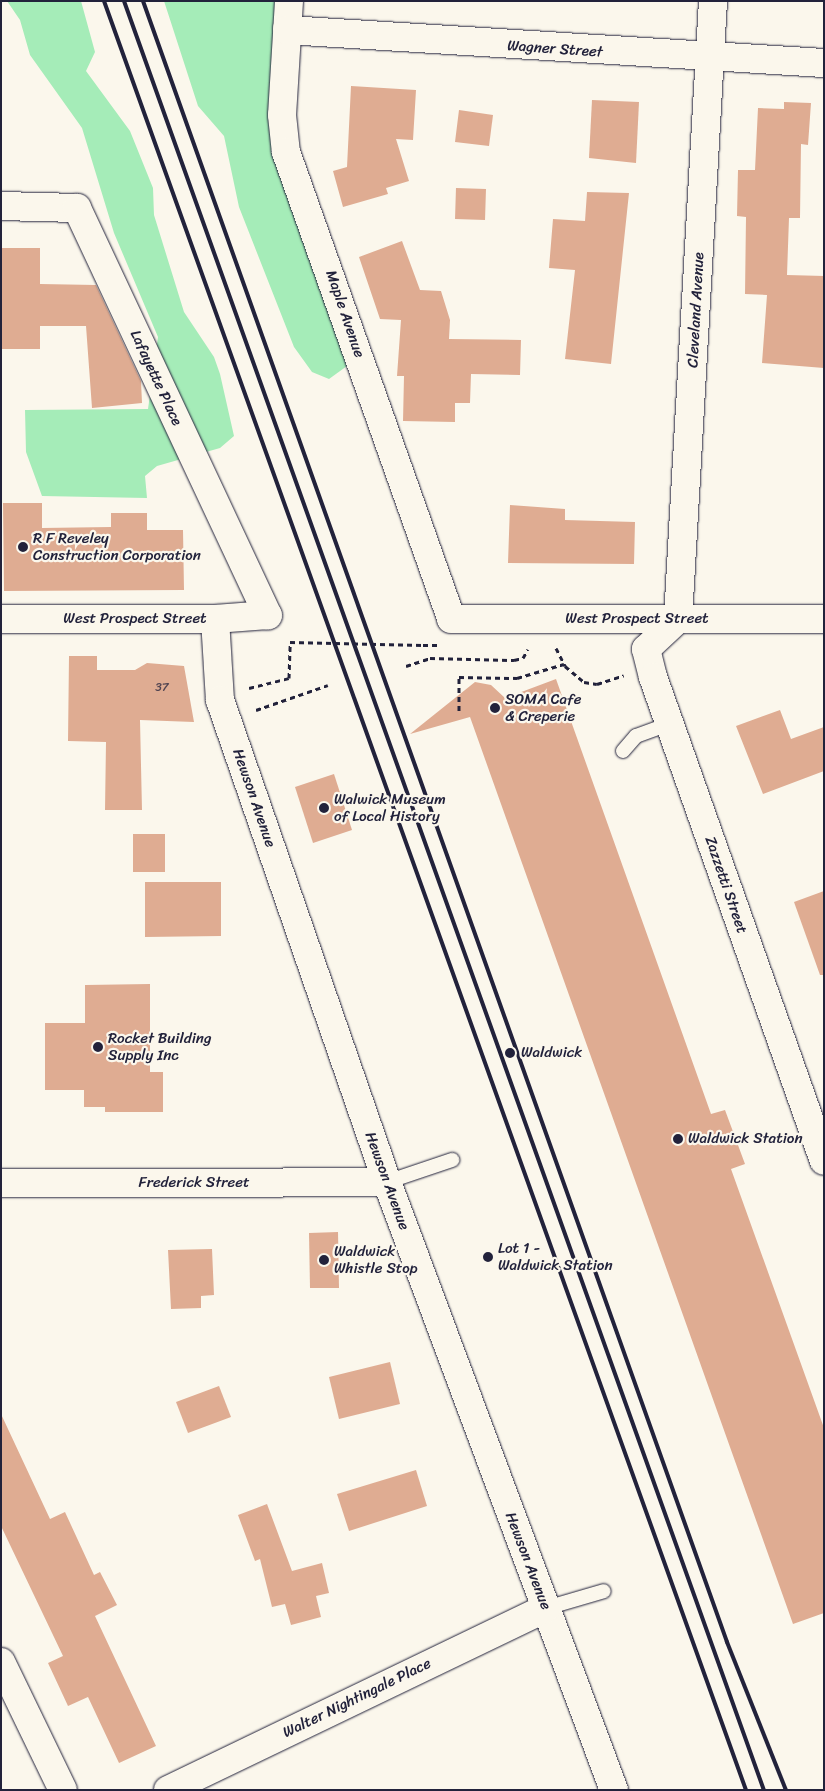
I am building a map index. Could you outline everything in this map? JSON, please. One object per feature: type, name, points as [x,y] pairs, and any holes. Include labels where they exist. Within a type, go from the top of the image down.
[{"type":"street","name":"Maple Avenue","points":[[289,1],[282,115],[286,152],[451,619]]},
{"type":"street","name":"Cleveland Avenue","points":[[678,619],[713,1]]},
{"type":"street","name":"Wagner Street","points":[[287,30],[711,58],[824,63]]},
{"type":"street","name":"Lafayette Place","points":[[1,206],[77,208],[268,615]]},
{"type":"street","name":"West Prospect Street","points":[[1,619],[215,620],[268,615]]},
{"type":"street","name":"West Prospect Street","points":[[451,619],[824,619]]},
{"type":"street","name":"Zazzetti Street","points":[[678,619],[646,649],[650,664],[669,724],[824,1161]]},
{"type":"street","name":"Hewson Avenue","points":[[215,620],[220,700],[387,1182],[614,1790]]},
{"type":"street","name":"Frederick Street","points":[[1,1182],[387,1182]]},
{"type":"street","name":"Walter Nightingale Place","points":[[168,1790],[546,1608]]},
{"type":"street","points":[[1,1662],[63,1790]]},
{"type":"lane","points":[[623,751],[636,736],[669,724]]},
{"type":"lane","points":[[387,1182],[452,1160]]},
{"type":"lane","points":[[546,1608],[604,1591]]},
{"type":"path","points":[[265,681],[289,678],[290,642],[423,645]]},
{"type":"path","points":[[406,666],[430,658],[523,658],[529,646]]},
{"type":"path","points":[[556,647],[564,664],[584,682],[597,684],[650,664]]},
{"type":"path","points":[[459,711],[459,677],[517,678],[564,664]]},
{"type":"path","points":[[253,703],[256,710],[328,685]]},
{"type":"path","points":[[248,689],[250,696]]},
{"type":"green space","points":[[7,1],[81,1],[95,52],[86,71],[130,131],[153,188],[154,215],[184,312],[214,357],[220,374],[234,436],[220,448],[157,466],[145,476],[147,498],[42,496],[26,452],[25,410],[148,409],[158,337],[114,233],[82,128],[30,55],[20,20]]},
{"type":"green space","points":[[164,1],[280,1],[276,158],[347,366],[329,379],[312,372],[294,347],[239,207],[224,136],[198,106]]},
{"type":"building","points":[[351,86],[416,90],[413,140],[396,139],[409,181],[386,188],[388,194],[343,207],[333,171],[347,167]]},
{"type":"building","points":[[592,100],[639,102],[636,163],[589,158]]},
{"type":"building","points":[[784,102],[811,103],[808,145],[801,144],[800,218],[789,218],[787,275],[824,276],[824,368],[762,363],[767,295],[745,294],[746,217],[737,216],[738,170],[755,170],[758,108],[784,109]]},
{"type":"building","points":[[459,110],[493,115],[489,146],[455,142]]},
{"type":"building","points":[[456,188],[486,189],[485,220],[455,219]]},
{"type":"building","points":[[587,192],[629,193],[611,364],[565,359],[575,270],[549,268],[553,219],[585,221]]},
{"type":"building","points":[[402,241],[420,290],[441,291],[450,320],[449,339],[521,340],[520,375],[471,374],[470,403],[455,403],[455,422],[403,421],[404,376],[397,376],[401,320],[380,319],[359,257]]},
{"type":"building","points":[[2,248],[40,248],[40,284],[96,285],[141,381],[142,403],[92,408],[86,326],[40,326],[40,349],[2,349]]},
{"type":"building","points":[[3,503],[42,503],[42,528],[111,527],[111,513],[147,513],[147,530],[183,530],[184,590],[4,591]]},
{"type":"building","points":[[510,505],[565,509],[565,520],[635,522],[634,564],[508,563]]},
{"type":"building","points":[[69,656],[97,656],[97,670],[135,670],[147,663],[184,666],[194,722],[140,720],[142,810],[105,810],[106,742],[68,741]]},
{"type":"building","name":"Waldwick Station","points":[[556,679],[711,1114],[725,1110],[745,1164],[731,1169],[824,1428],[824,1613],[793,1624],[470,717],[410,734],[475,682],[491,685],[505,698]]},
{"type":"building","points":[[780,710],[791,739],[824,727],[824,771],[763,794],[736,726]]},
{"type":"building","name":"Walwick Museum of Local History","points":[[334,774],[352,830],[313,843],[295,787]]},
{"type":"building","points":[[133,834],[165,834],[165,872],[133,872]]},
{"type":"building","points":[[145,882],[221,882],[221,936],[145,937]]},
{"type":"building","points":[[824,891],[824,975],[820,975],[794,902]]},
{"type":"building","name":"Rocket Building Supply Inc","points":[[150,984],[150,1072],[163,1072],[163,1112],[105,1112],[105,1107],[84,1107],[84,1090],[45,1090],[45,1023],[85,1023],[85,985]]},
{"type":"building","name":"Waldwick Whistle Stop","points":[[338,1232],[339,1288],[310,1288],[309,1233]]},
{"type":"building","points":[[212,1249],[214,1295],[201,1296],[201,1308],[171,1309],[168,1250]]},
{"type":"building","points":[[390,1362],[400,1404],[339,1419],[329,1377]]},
{"type":"building","points":[[219,1386],[231,1417],[188,1433],[176,1402]]},
{"type":"building","points":[[1,1414],[50,1519],[65,1512],[94,1575],[100,1572],[117,1605],[95,1616],[156,1746],[119,1763],[88,1697],[68,1706],[48,1663],[63,1656],[1,1526]]},
{"type":"building","points":[[416,1470],[427,1506],[349,1531],[337,1494]]},
{"type":"building","points":[[267,1504],[292,1571],[322,1563],[329,1593],[316,1596],[321,1617],[291,1625],[285,1604],[272,1607],[260,1559],[255,1561],[238,1515]]},
{"type":"railway","points":[[104,1],[746,1790]]},
{"type":"railway","points":[[124,1],[764,1790]]},
{"type":"railway","points":[[143,1],[727,1642],[786,1790]]},
{"type":"place","name":"R F Reveley Construction Corporation","points":[[23,547]]},
{"type":"place","name":"SOMA Cafe & Creperie","points":[[495,708]]},
{"type":"place","name":"Walwick Museum of Local History","points":[[324,808]]},
{"type":"place","name":"Rocket Building Supply Inc","points":[[98,1047]]},
{"type":"place","name":"Waldwick","points":[[510,1053]]},
{"type":"place","name":"Waldwick Station","points":[[678,1139]]},
{"type":"place","name":"Lot 1 - Waldwick Station","points":[[488,1257]]},
{"type":"place","name":"Waldwick Whistle Stop","points":[[324,1260]]}]
